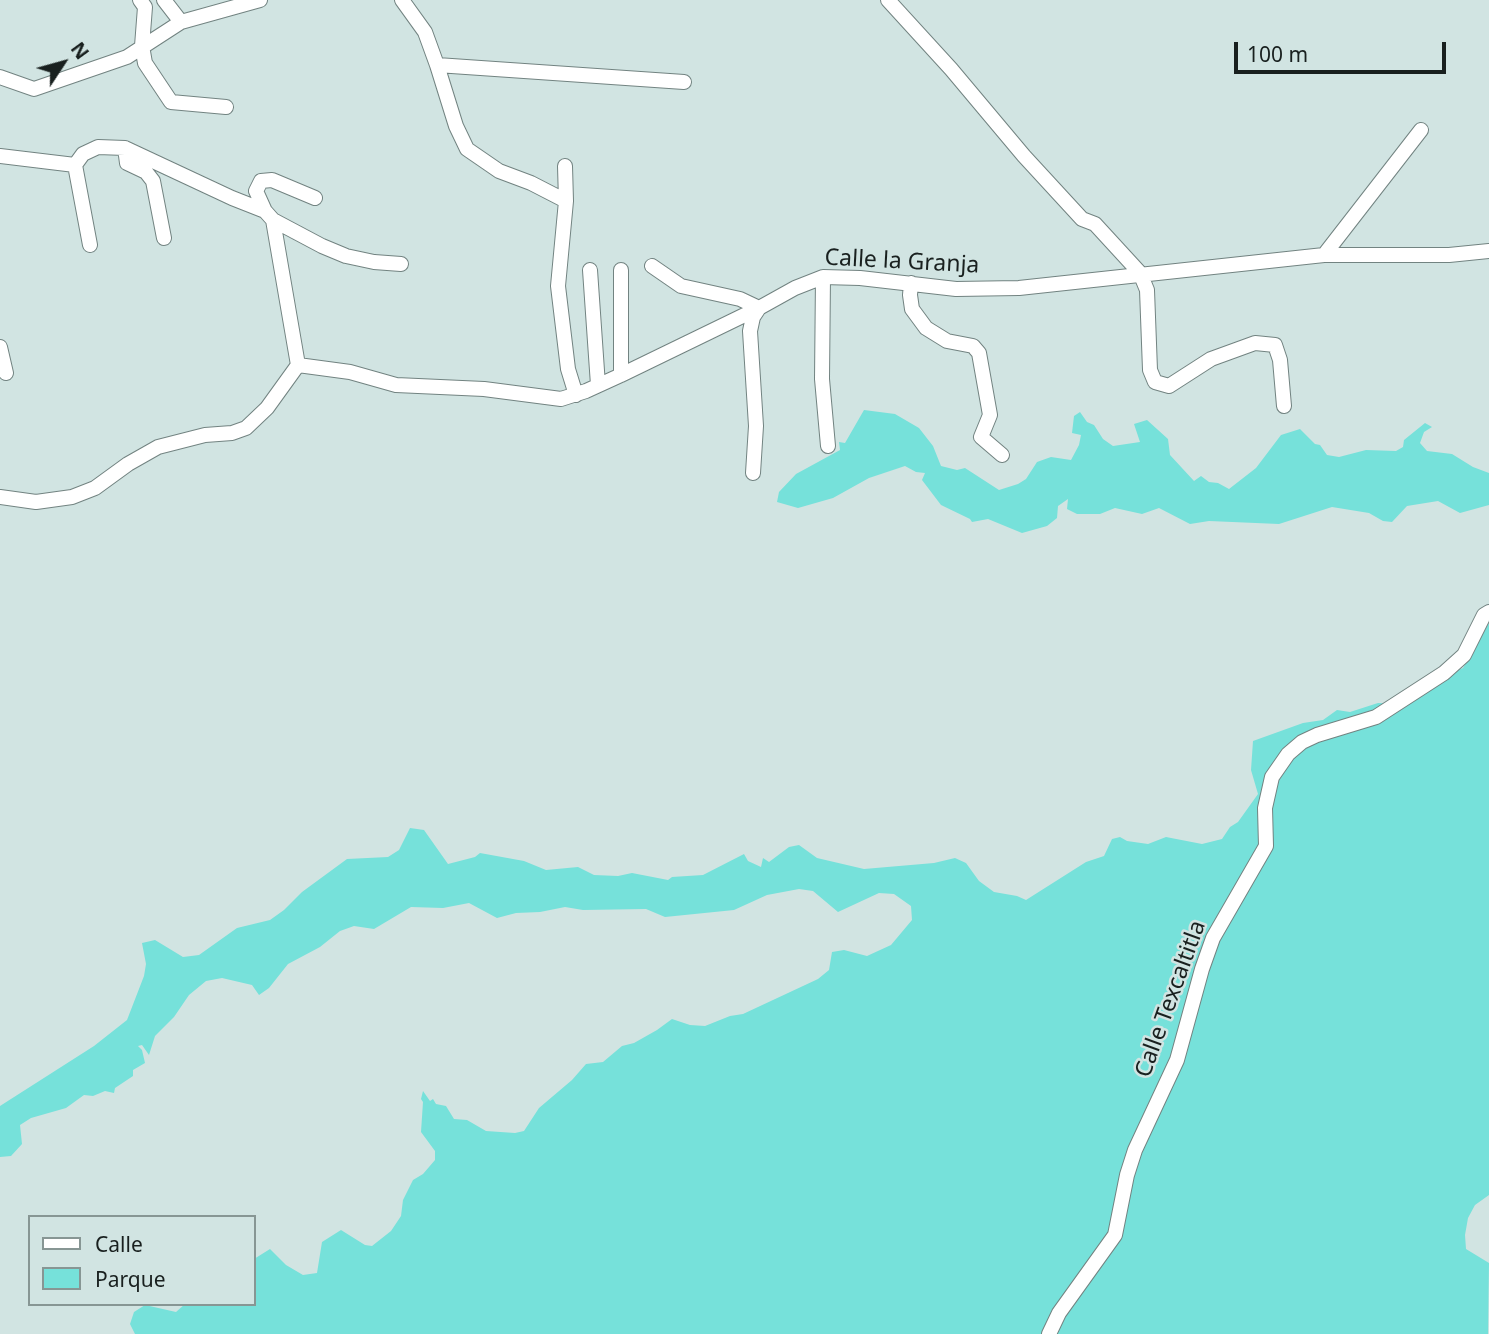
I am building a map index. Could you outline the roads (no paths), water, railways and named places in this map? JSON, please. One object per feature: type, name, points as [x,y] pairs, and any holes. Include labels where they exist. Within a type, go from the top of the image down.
[{"type":"street","points":[[140,0],[145,7],[142,46],[145,63],[171,102],[226,107]]},
{"type":"street","points":[[164,0],[181,22]]},
{"type":"street","points":[[0,77],[34,89],[119,61],[181,22],[260,0]]},
{"type":"street","points":[[402,0],[425,32],[456,126],[467,149],[499,171],[531,183],[566,201]]},
{"type":"street","points":[[888,0],[1082,219],[1095,224],[1140,273],[1147,290],[1150,370],[1155,382],[1169,386],[1211,359],[1255,343],[1275,345],[1280,360],[1284,406]]},
{"type":"street","points":[[437,65],[684,82]]},
{"type":"street","points":[[1324,255],[1421,130]]},
{"type":"street","points":[[90,245],[75,165],[83,154],[98,147],[125,148],[269,215],[322,246],[346,256],[401,264]]},
{"type":"street","points":[[125,148],[127,163],[146,172],[153,181],[164,238]]},
{"type":"street","points":[[0,156],[75,165]]},
{"type":"street","points":[[565,166],[566,201],[558,286],[568,369],[576,395]]},
{"type":"street","points":[[0,498],[36,502],[72,497],[95,488],[128,464],[158,447],[246,428],[267,408],[298,365],[269,215],[256,191],[261,181],[272,180],[315,198]]},
{"type":"street","name":"Calle la Granja","points":[[298,365],[349,372],[396,384],[472,388],[561,399],[621,375],[795,288],[823,277],[860,278],[956,289],[1019,288],[1324,255],[1448,255],[1489,251]]},
{"type":"street","points":[[652,266],[681,286],[740,299],[759,308],[753,317],[750,331],[756,426],[753,473]]},
{"type":"street","points":[[590,270],[598,385]]},
{"type":"street","points":[[621,270],[621,375]]},
{"type":"street","points":[[823,277],[822,380],[828,446]]},
{"type":"street","points":[[911,284],[912,309],[926,328],[947,341],[973,346],[979,353],[990,415],[981,437],[1002,454]]},
{"type":"street","points":[[0,347],[6,373]]},
{"type":"street","name":"Calle Texcaltitla","points":[[1049,1334],[1059,1313],[1115,1235],[1131,1162],[1177,1060],[1209,948],[1266,846],[1265,808],[1272,777],[1288,754],[1302,742],[1376,717],[1444,673],[1464,655],[1484,615],[1489,612]]}]
